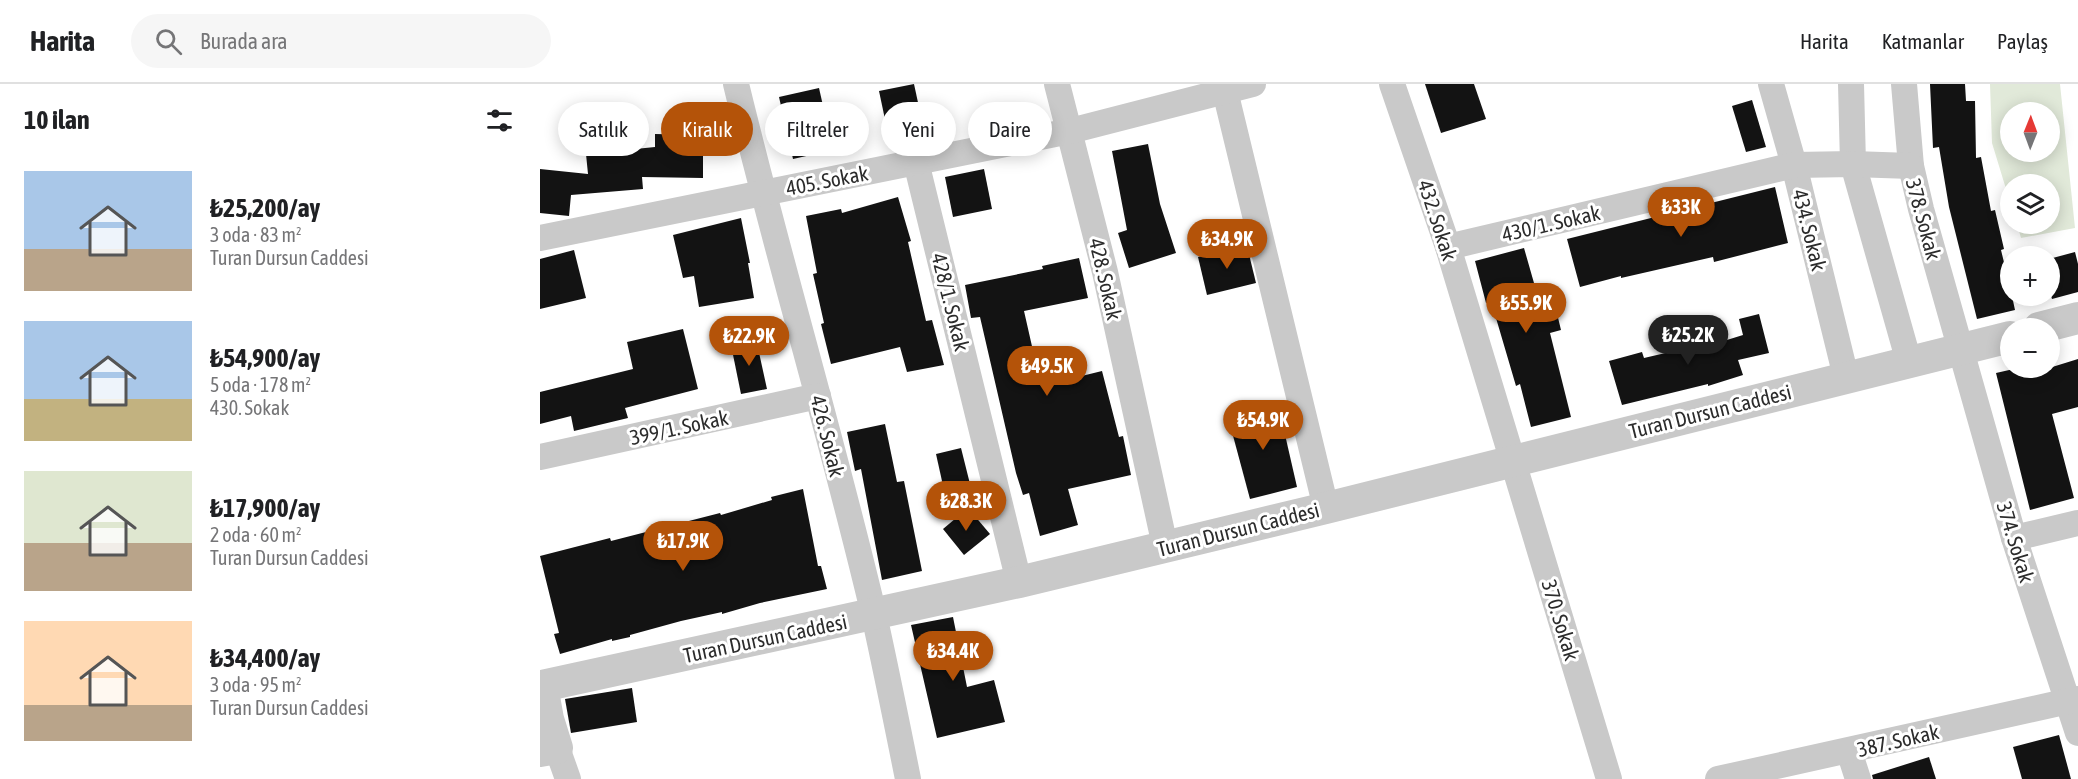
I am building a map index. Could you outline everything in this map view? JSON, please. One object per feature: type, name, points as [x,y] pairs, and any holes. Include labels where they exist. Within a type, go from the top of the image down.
[{"type":"street","name":"426. Sokak","points":[[736,84],[762,192],[787,278],[874,615],[908,779]]},
{"type":"street","name":"428. Sokak","points":[[1057,84],[1105,272],[1165,546]]},
{"type":"street","name":"405. Sokak","points":[[540,238],[1070,132],[1253,84]]},
{"type":"street","name":"432. Sokak","points":[[1392,84],[1448,248],[1512,461]]},
{"type":"street","name":"434. Sokak","points":[[1771,84],[1794,165],[1846,377]]},
{"type":"street","points":[[1851,84],[1853,164],[1909,362]]},
{"type":"street","name":"378. Sokak","points":[[1904,84],[1911,166],[1960,350]]},
{"type":"street","points":[[1225,91],[1326,508]]},
{"type":"street","name":"428/1. Sokak","points":[[916,162],[1019,582]]},
{"type":"street","name":"430/1. Sokak","points":[[1448,248],[1794,165],[1911,166]]},
{"type":"street","points":[[2060,323],[2078,318]]},
{"type":"street","name":"Turan Dursun Caddesi","points":[[549,749],[548,719],[541,683],[874,615],[1019,582],[1326,508],[2000,340]]},
{"type":"street","name":"374. Sokak","points":[[1960,350],[2014,538],[2073,700],[2078,733]]},
{"type":"street","name":"399/1. Sokak","points":[[540,457],[818,396]]},
{"type":"street","name":"370. Sokak","points":[[1512,461],[1610,779]]},
{"type":"street","points":[[2014,538],[2078,523]]},
{"type":"street","name":"387. Sokak","points":[[1718,779],[2073,700]]},
{"type":"street","points":[[549,749],[568,779]]},
{"type":"street","points":[[1849,751],[1858,779]]},
{"type":"green space","points":[[1990,84],[2060,84],[2075,228],[2060,231],[2060,174],[2001,174],[1992,143]]},
{"type":"green space","points":[[2020,234],[2043,234],[2021,238]]},
{"type":"building","points":[[914,84],[918,102],[881,102],[879,91]]},
{"type":"building","points":[[1425,84],[1474,84],[1486,119],[1441,133]]},
{"type":"building","points":[[1930,84],[1965,84],[1966,101],[1975,101],[1976,158],[1981,157],[1991,211],[1995,210],[2003,246],[2000,246],[2000,306],[2014,306],[2015,310],[1977,319],[1949,207],[1939,147],[1933,148]]},
{"type":"building","points":[[819,88],[822,102],[780,102],[779,97]]},
{"type":"building","points":[[1752,100],[1766,147],[1746,152],[1732,106]]},
{"type":"building","points":[[655,134],[661,134],[661,156],[703,156],[703,178],[642,177],[643,189],[571,195],[569,216],[540,213],[540,169],[588,174],[586,156],[649,156],[649,148],[655,147]]},
{"type":"building","points":[[1148,144],[1160,204],[1176,253],[1129,268],[1118,233],[1127,230],[1112,151]]},
{"type":"building","points":[[984,169],[992,209],[953,217],[945,177]]},
{"type":"building","points":[[1775,187],[1788,243],[1714,262],[1713,257],[1580,287],[1567,239]]},
{"type":"building","points":[[898,197],[911,241],[908,242],[926,321],[932,320],[944,365],[907,372],[900,347],[831,364],[821,324],[824,323],[813,274],[817,273],[806,216],[841,209],[842,213]]},
{"type":"building","points":[[741,218],[754,298],[699,307],[694,276],[683,278],[673,235]]},
{"type":"building","points":[[1247,246],[1256,283],[1207,295],[1198,257]]},
{"type":"building","points":[[1524,248],[1538,297],[1552,293],[1561,330],[1550,333],[1571,417],[1531,427],[1520,384],[1516,386],[1491,301],[1486,303],[1475,261]]},
{"type":"building","points":[[574,250],[586,298],[540,309],[540,259]]},
{"type":"building","points":[[2075,252],[2078,264],[2078,292],[2060,297],[2060,256]]},
{"type":"building","points":[[1079,258],[1088,298],[1024,311],[1041,386],[1102,371],[1119,437],[1123,436],[1131,475],[1068,489],[1078,525],[1040,536],[1029,493],[1023,495],[1016,473],[980,317],[971,318],[965,285],[1043,269],[1042,266]]},
{"type":"building","points":[[1759,314],[1769,353],[1738,360],[1743,375],[1708,386],[1708,384],[1622,405],[1609,361],[1642,352],[1644,358],[1687,348],[1688,352],[1743,335],[1739,319]]},
{"type":"building","points":[[683,329],[698,389],[625,408],[628,418],[574,431],[571,416],[540,424],[540,392],[633,369],[627,342]]},
{"type":"building","points":[[756,339],[767,389],[741,394],[731,345]]},
{"type":"building","points":[[2078,359],[2078,407],[2052,414],[2074,498],[2030,510],[1996,373],[2000,372],[2000,378],[2060,378],[2060,365]]},
{"type":"building","points":[[1278,404],[1297,487],[1250,499],[1228,417]]},
{"type":"building","points":[[885,424],[897,482],[904,481],[922,571],[882,580],[861,469],[855,471],[847,432]]},
{"type":"building","points":[[961,448],[970,484],[944,490],[936,454]]},
{"type":"building","points":[[803,489],[818,566],[821,566],[827,589],[760,603],[722,614],[722,612],[681,621],[630,635],[630,637],[612,641],[612,639],[560,654],[554,634],[559,633],[540,556],[610,538],[611,541],[720,513],[721,515],[772,500],[771,497]]},
{"type":"building","points":[[968,508],[990,534],[964,555],[943,529]]},
{"type":"building","points":[[953,617],[967,687],[994,680],[1005,722],[937,738],[911,625]]},
{"type":"building","points":[[632,688],[637,722],[571,733],[565,699]]},
{"type":"building","points":[[2059,735],[2071,779],[2022,779],[2013,747]]},
{"type":"building","points":[[1929,757],[1936,779],[1873,779],[1872,775]]}]
